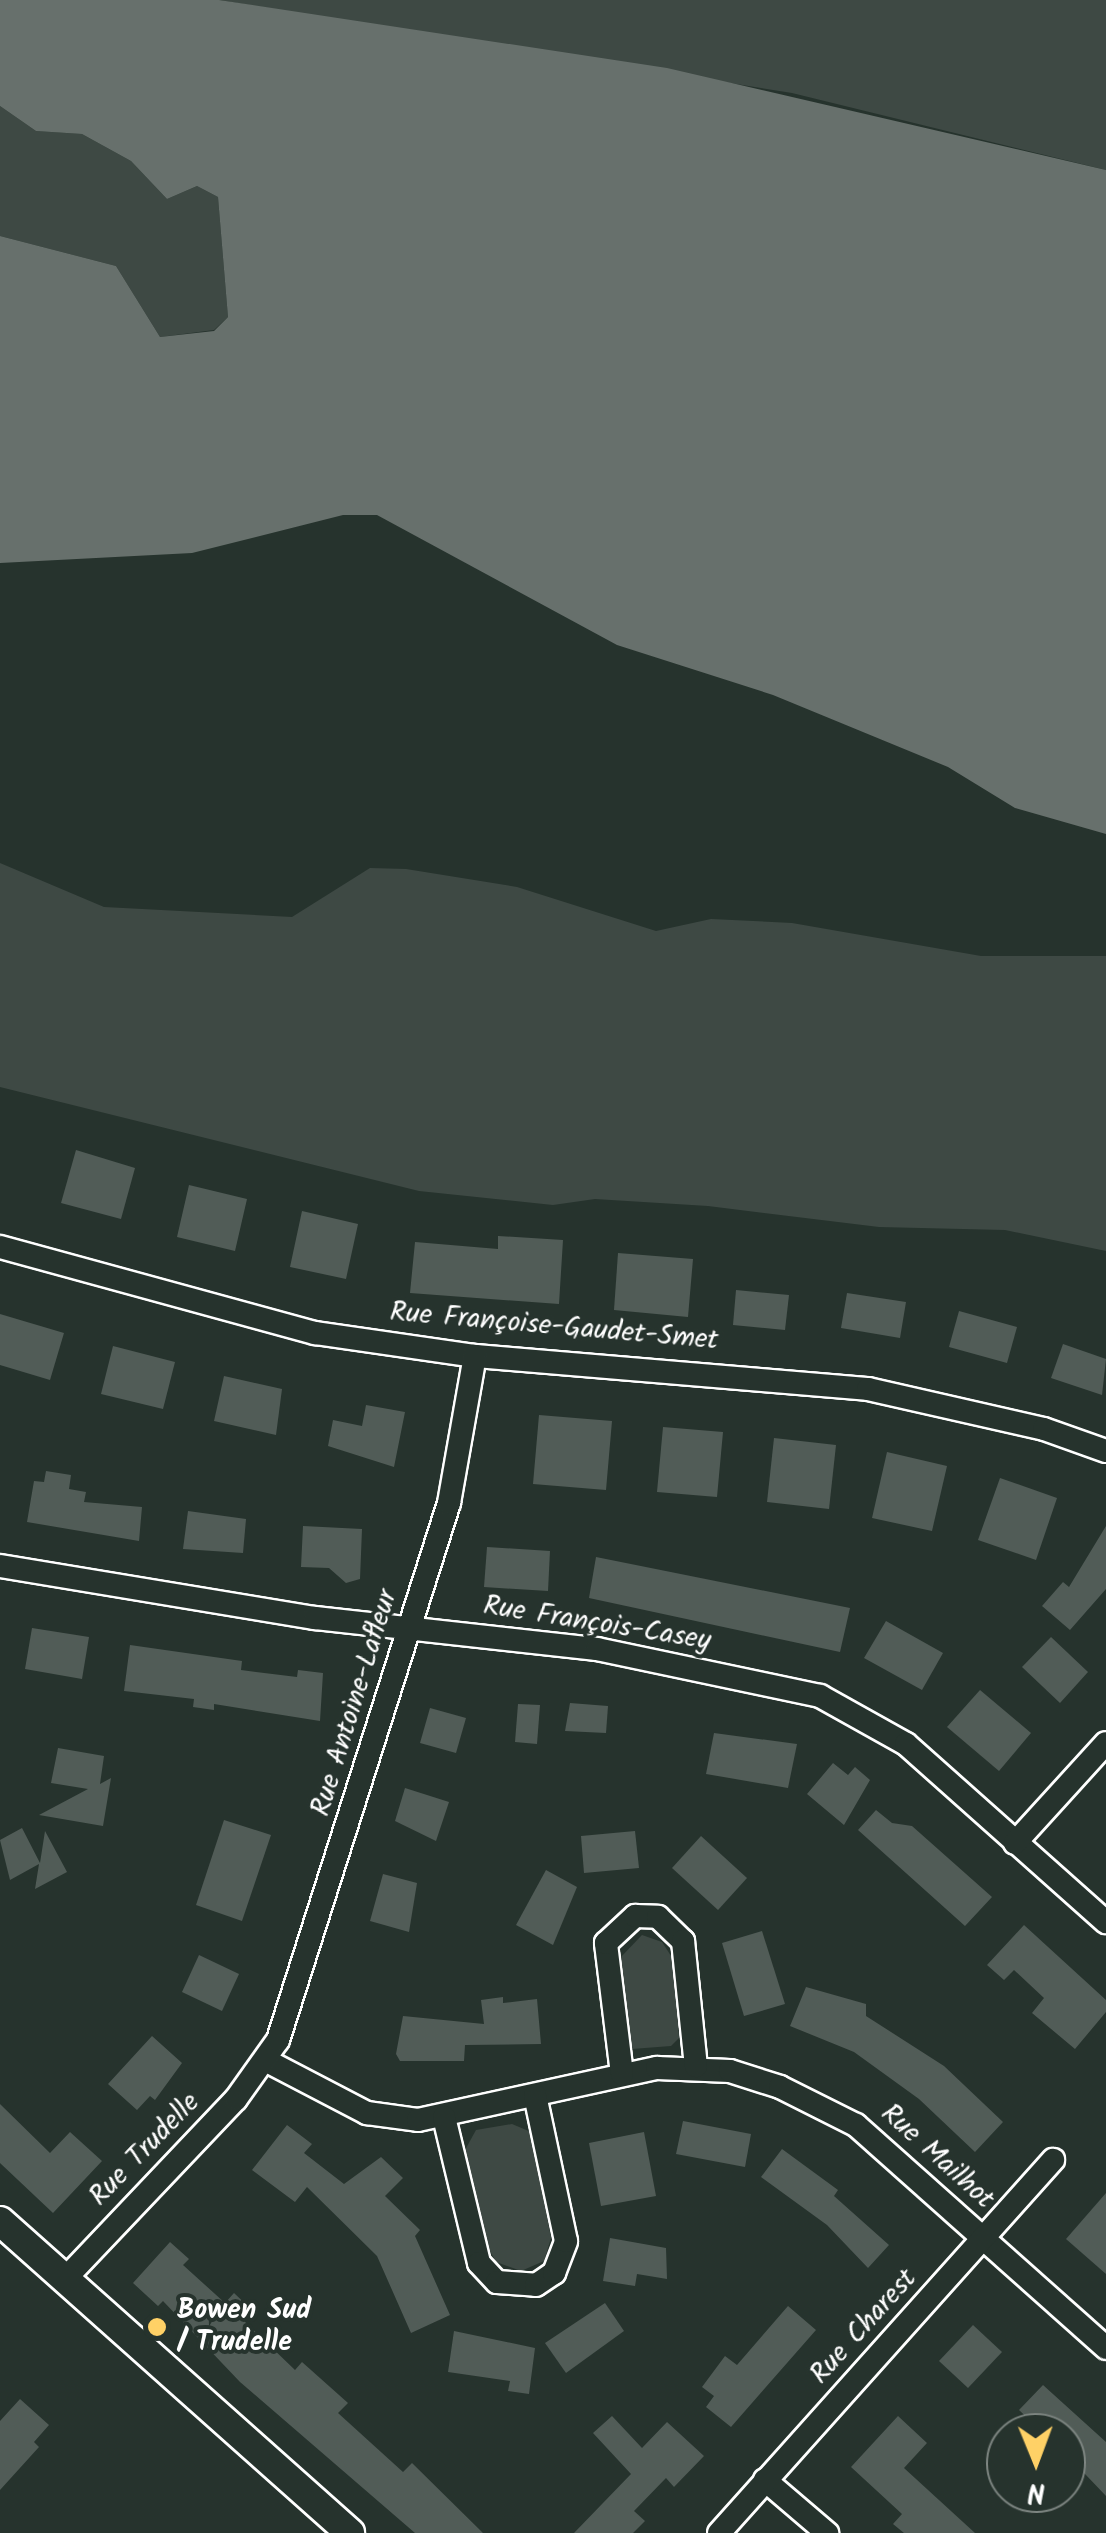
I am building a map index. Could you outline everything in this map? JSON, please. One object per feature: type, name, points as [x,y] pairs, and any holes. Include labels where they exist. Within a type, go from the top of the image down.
[{"type":"street","name":"Rue Françoise-Gaudet-Smet","points":[[0,1246],[315,1333],[475,1356],[868,1389],[1044,1429],[1106,1450]]},
{"type":"street","name":"Rue Antoine-Lafleur","points":[[267,2061],[288,2014],[456,1475],[475,1356]]},
{"type":"street","name":"Rue François-Casey","points":[[0,1566],[409,1628],[597,1650],[820,1696],[906,1744],[1106,1922]]},
{"type":"street","points":[[1015,1843],[1106,1744]]},
{"type":"street","points":[[622,2074],[606,1943],[622,1922],[646,1915],[668,1922],[683,1941],[696,2066]]},
{"type":"street","name":"Rue Mailhot","points":[[267,2061],[367,2113],[444,2117],[622,2074],[696,2066],[780,2087],[856,2125],[1106,2348]]},
{"type":"street","name":"Rue Trudelle","points":[[65,2279],[267,2061]]},
{"type":"street","points":[[444,2117],[479,2263],[497,2282],[536,2285],[554,2272],[566,2242],[536,2095]]},
{"type":"street","name":"Rue Charest","points":[[719,2533],[1053,2160]]},
{"type":"street","points":[[0,2221],[350,2533]]},
{"type":"street","points":[[766,2480],[827,2533]]},
{"type":"shaded area","points":[[0,0],[219,0],[667,68],[1106,170],[1106,834],[1015,808],[948,767],[773,695],[617,645],[377,515],[343,515],[192,553],[0,563],[0,236],[116,266],[160,337],[214,331],[228,317],[218,197],[197,186],[167,199],[131,161],[82,134],[36,131],[0,106]]},
{"type":"shaded area","points":[[219,0],[1106,0],[1106,170],[792,93]]},
{"type":"shaded area","points":[[0,106],[36,131],[82,134],[131,161],[167,199],[197,186],[218,197],[228,317],[214,330],[160,337],[116,266],[0,236]]},
{"type":"shaded area","points":[[0,863],[104,907],[292,917],[370,868],[406,869],[517,887],[656,931],[711,919],[792,923],[981,956],[1106,956],[1106,1251],[1005,1230],[879,1227],[708,1206],[595,1199],[553,1205],[419,1191],[0,1087]]},
{"type":"shaded area","points":[[642,1935],[662,1942],[673,1959],[679,2038],[671,2046],[632,2049],[629,2041],[620,1958]]},
{"type":"shaded area","points":[[512,2124],[531,2132],[551,2238],[544,2261],[521,2271],[496,2262],[488,2247],[465,2150],[476,2130]]},
{"type":"building","points":[[76,1150],[135,1168],[121,1219],[61,1203]]},
{"type":"building","points":[[189,1185],[247,1199],[235,1251],[177,1237]]},
{"type":"building","points":[[302,1211],[358,1224],[346,1279],[290,1267]]},
{"type":"building","points":[[498,1236],[563,1240],[559,1304],[410,1293],[415,1242],[498,1249]]},
{"type":"building","points":[[618,1253],[693,1259],[688,1317],[614,1310]]},
{"type":"building","points":[[736,1290],[789,1295],[785,1330],[733,1325]]},
{"type":"building","points":[[847,1293],[906,1302],[900,1338],[841,1328]]},
{"type":"building","points":[[959,1311],[1017,1327],[1007,1363],[949,1347]]},
{"type":"building","points":[[0,1314],[64,1333],[50,1380],[0,1365]]},
{"type":"building","points":[[1063,1344],[1106,1359],[1102,1395],[1051,1378]]},
{"type":"building","points":[[113,1346],[175,1362],[163,1409],[101,1394]]},
{"type":"building","points":[[224,1376],[282,1389],[276,1435],[214,1421]]},
{"type":"building","points":[[366,1405],[405,1412],[394,1467],[328,1446],[333,1420],[362,1426]]},
{"type":"building","points":[[539,1415],[612,1421],[606,1490],[533,1484]]},
{"type":"building","points":[[663,1427],[723,1432],[717,1497],[657,1492]]},
{"type":"building","points":[[774,1438],[836,1445],[829,1509],[767,1502]]},
{"type":"building","points":[[887,1452],[947,1466],[932,1531],[872,1518]]},
{"type":"building","points":[[46,1471],[71,1475],[69,1489],[86,1492],[84,1502],[142,1507],[139,1541],[27,1522],[34,1481],[44,1482]]},
{"type":"building","points":[[1000,1478],[1057,1498],[1036,1560],[978,1540]]},
{"type":"building","points":[[188,1511],[246,1519],[243,1553],[183,1549]]},
{"type":"building","points":[[303,1526],[362,1529],[360,1579],[346,1583],[329,1568],[301,1567]]},
{"type":"building","points":[[1106,1526],[1106,1589],[1070,1630],[1042,1606],[1063,1582],[1069,1587]]},
{"type":"building","points":[[487,1547],[550,1551],[548,1591],[484,1587]]},
{"type":"building","points":[[596,1557],[850,1608],[840,1652],[589,1598]]},
{"type":"building","points":[[886,1621],[943,1653],[922,1690],[864,1658]]},
{"type":"building","points":[[32,1628],[89,1637],[82,1679],[25,1669]]},
{"type":"building","points":[[1051,1637],[1088,1672],[1060,1703],[1022,1667]]},
{"type":"building","points":[[130,1645],[242,1661],[241,1670],[297,1677],[298,1670],[323,1673],[320,1721],[214,1704],[214,1710],[193,1707],[194,1699],[124,1691]]},
{"type":"building","points":[[980,1690],[1031,1733],[999,1771],[947,1727]]},
{"type":"building","points":[[570,1703],[608,1706],[606,1733],[565,1731]]},
{"type":"building","points":[[518,1704],[540,1705],[537,1744],[515,1742]]},
{"type":"building","points":[[430,1708],[466,1718],[456,1753],[420,1743]]},
{"type":"building","points":[[714,1733],[797,1744],[788,1788],[706,1774]]},
{"type":"building","points":[[58,1748],[104,1756],[100,1784],[111,1778],[103,1826],[39,1815],[88,1789],[51,1783]]},
{"type":"building","points":[[833,1763],[848,1775],[855,1767],[870,1780],[844,1825],[807,1794]]},
{"type":"building","points":[[405,1788],[449,1802],[436,1841],[395,1821]]},
{"type":"building","points":[[876,1810],[892,1823],[912,1826],[992,1897],[965,1926],[858,1830]]},
{"type":"building","points":[[224,1820],[271,1835],[242,1921],[196,1905]]},
{"type":"building","points":[[22,1828],[40,1863],[45,1831],[67,1872],[35,1889],[39,1864],[10,1880],[0,1840]]},
{"type":"building","points":[[635,1831],[639,1868],[584,1873],[581,1836]]},
{"type":"building","points":[[701,1836],[747,1878],[718,1910],[672,1868]]},
{"type":"building","points":[[546,1870],[577,1887],[553,1945],[516,1925]]},
{"type":"building","points":[[383,1874],[417,1883],[409,1932],[370,1921]]},
{"type":"building","points":[[1024,1925],[1106,2000],[1106,2012],[1075,2049],[1032,2013],[1044,1998],[1014,1970],[1004,1980],[987,1965]]},
{"type":"building","points":[[762,1931],[785,2004],[744,2016],[722,1943]]},
{"type":"building","points":[[199,1955],[239,1974],[222,2011],[182,1992]]},
{"type":"building","points":[[806,1987],[866,2004],[866,2016],[944,2066],[1003,2122],[975,2152],[919,2099],[854,2052],[790,2026]]},
{"type":"building","points":[[503,1997],[503,2003],[537,1999],[541,2044],[465,2045],[464,2061],[400,2061],[396,2054],[403,2016],[484,2024],[481,2000]]},
{"type":"building","points":[[152,2036],[182,2063],[155,2100],[150,2096],[137,2110],[108,2084]]},
{"type":"building","points":[[0,2104],[50,2153],[70,2132],[102,2161],[53,2213],[0,2163]]},
{"type":"building","points":[[683,2121],[751,2134],[745,2167],[676,2154]]},
{"type":"building","points":[[287,2125],[312,2144],[304,2153],[344,2184],[381,2157],[403,2178],[385,2196],[420,2230],[415,2236],[450,2315],[411,2333],[377,2256],[307,2187],[295,2202],[252,2170]]},
{"type":"building","points":[[644,2132],[656,2196],[601,2206],[589,2143]]},
{"type":"building","points":[[782,2149],[838,2190],[834,2196],[889,2245],[868,2268],[827,2225],[761,2177]]},
{"type":"building","points":[[1106,2193],[1106,2274],[1066,2239]]},
{"type":"building","points":[[610,2238],[666,2248],[667,2279],[637,2274],[635,2286],[603,2281]]},
{"type":"building","points":[[170,2242],[189,2259],[183,2265],[225,2303],[234,2293],[253,2311],[244,2321],[295,2370],[302,2362],[348,2403],[338,2413],[403,2472],[412,2463],[483,2533],[415,2533],[240,2382],[163,2301],[158,2306],[133,2283]]},
{"type":"building","points":[[605,2303],[624,2331],[566,2373],[545,2343]]},
{"type":"building","points":[[788,2306],[816,2330],[731,2427],[706,2407],[714,2396],[702,2387],[725,2356],[737,2365]]},
{"type":"building","points":[[973,2325],[1002,2352],[968,2388],[939,2361]]},
{"type":"building","points":[[454,2331],[535,2348],[529,2394],[508,2391],[510,2381],[448,2372]]},
{"type":"building","points":[[1043,2385],[1074,2413],[1022,2413],[1019,2410]]},
{"type":"building","points":[[20,2399],[49,2425],[34,2442],[39,2447],[0,2490],[0,2421]]},
{"type":"building","points":[[612,2416],[642,2448],[667,2422],[704,2456],[674,2487],[666,2478],[634,2511],[645,2521],[633,2533],[574,2533],[631,2474],[593,2433]]},
{"type":"building","points":[[898,2416],[927,2443],[904,2468],[975,2533],[904,2533],[893,2524],[902,2514],[851,2467]]},
{"type":"building","points":[[1086,2424],[1106,2442],[1106,2496],[1086,2475]]},
{"type":"place","name":"Bowen Sud / Trudelle","points":[[157,2327]]}]
